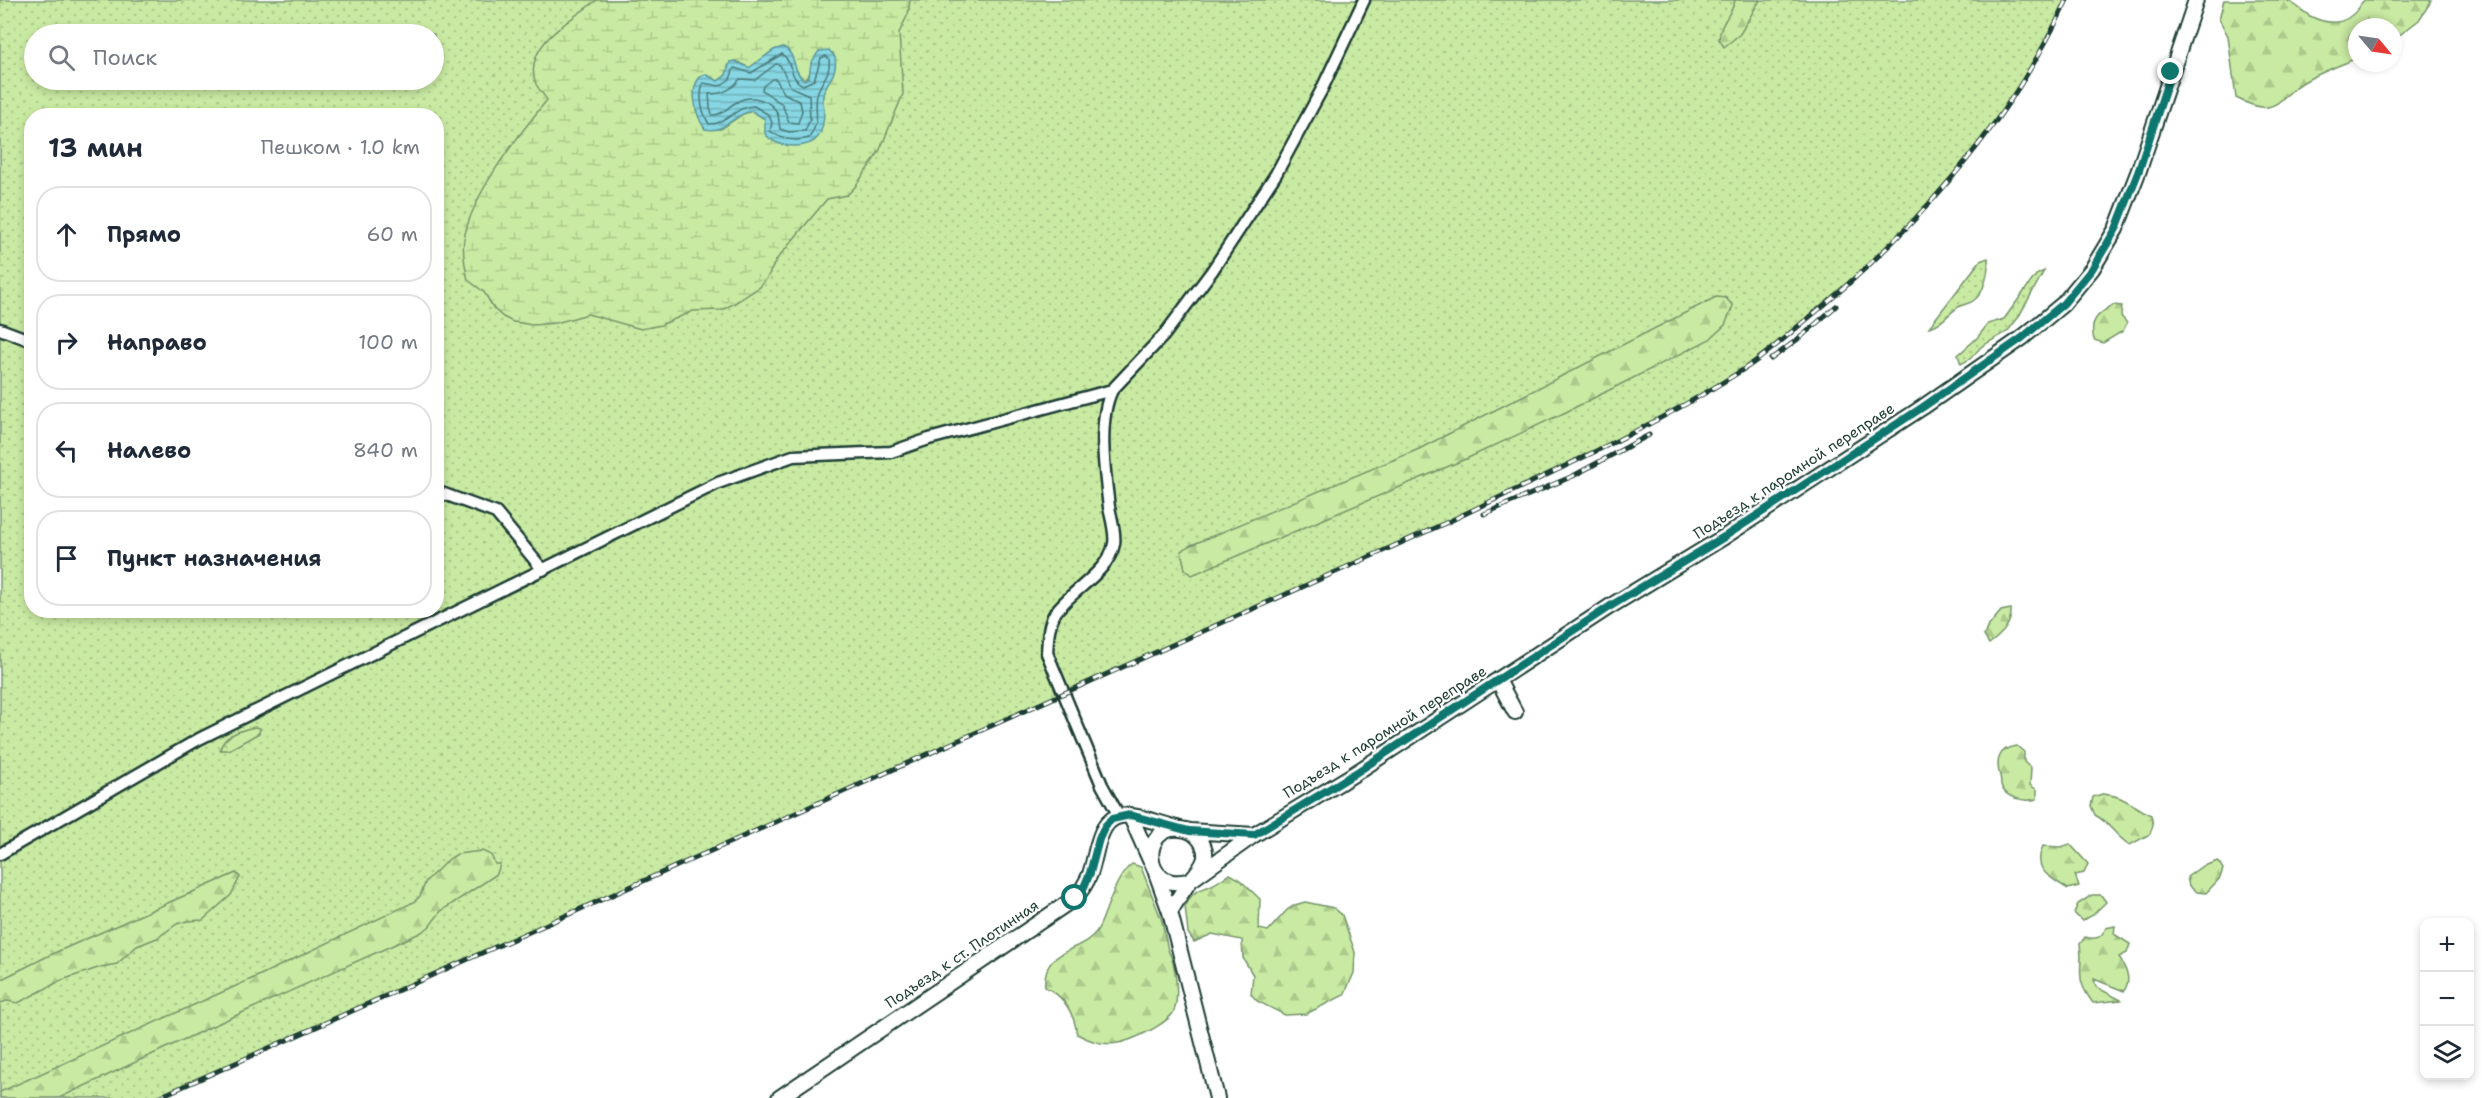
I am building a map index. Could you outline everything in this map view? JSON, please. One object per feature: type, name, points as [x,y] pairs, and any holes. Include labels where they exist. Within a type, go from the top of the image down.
[{"type":"street","points":[[1191,880],[1172,882],[1162,878],[1098,775],[1047,653],[1048,631],[1056,613],[1105,561],[1114,544],[1106,480],[1104,424],[1107,400],[1112,390],[1164,335],[1212,271],[1276,174],[1321,91],[1364,0]]},
{"type":"street","name":"Подъезд к паромной переправе","points":[[1191,880],[1254,835],[1354,774],[1923,407],[2022,338],[2063,304],[2092,269],[2116,229],[2139,170],[2196,0]]},
{"type":"street","points":[[0,329],[24,338]]},
{"type":"street","points":[[0,854],[199,739],[718,483],[793,456],[842,452],[891,452],[929,439],[1112,390]]},
{"type":"street","points":[[444,494],[496,513],[543,570]]},
{"type":"street","points":[[1498,680],[1515,712]]},
{"type":"street","points":[[1124,816],[1184,829],[1254,835]]},
{"type":"street","name":"Подъезд к ст. Плотинная","points":[[779,1098],[1075,898],[1084,887],[1090,873],[1105,826],[1124,816]]},
{"type":"street","points":[[1170,912],[1204,864],[1203,845],[1197,836],[1184,829],[1170,830],[1161,834],[1154,842],[1151,852],[1153,866],[1170,912],[1217,1098]]},
{"type":"green space","points":[[0,0],[2067,0],[2016,92],[1952,177],[1917,217],[1880,255],[1774,347],[1709,391],[1636,431],[1450,521],[157,1098],[0,1098]]},
{"type":"green space","points":[[597,0],[910,0],[908,14],[899,33],[903,94],[879,152],[847,195],[827,199],[777,259],[760,287],[722,310],[693,311],[661,325],[641,329],[588,314],[556,323],[533,325],[513,322],[503,317],[494,309],[484,292],[468,280],[464,239],[476,203],[498,166],[547,100],[536,84],[533,70],[536,57],[542,45],[552,34]],"holes":[[[783,47],[804,80],[811,72],[811,63],[833,53],[835,64],[823,94],[821,128],[777,142],[768,135],[765,119],[752,111],[743,114],[721,129],[705,129],[696,110],[696,85],[709,76],[718,81],[726,75],[730,62],[736,61],[749,68],[774,50]]]},
{"type":"green space","points":[[1735,0],[1760,0],[1740,34],[1724,47],[1719,39],[1720,33]]},
{"type":"green space","points":[[2224,0],[2286,0],[2319,20],[2334,22],[2348,18],[2348,62],[2309,79],[2277,104],[2262,107],[2251,104],[2236,98],[2228,36],[2219,19]]},
{"type":"green space","points":[[2364,0],[2432,0],[2419,20],[2402,33],[2402,18],[2348,18]]},
{"type":"green space","points":[[1988,258],[1988,269],[1981,293],[1971,302],[1960,306],[1929,327],[1980,261]]},
{"type":"green space","points":[[2044,271],[2018,318],[2007,332],[1982,346],[1970,359],[1961,364],[1958,355],[1977,338],[1988,324],[2004,319],[2036,275]]},
{"type":"green space","points":[[1716,297],[1726,298],[1733,306],[1725,325],[1710,339],[1566,412],[1468,458],[1192,575],[1185,569],[1181,551],[1189,546],[1419,449]]},
{"type":"green space","points":[[2113,305],[2122,306],[2121,316],[2127,323],[2123,331],[2103,343],[2094,340],[2093,327],[2096,318]]},
{"type":"green space","points":[[2011,609],[2008,625],[1989,644],[1984,636],[1987,628],[2001,611]]},
{"type":"green space","points":[[255,727],[260,728],[259,733],[229,750],[220,750],[229,737]]},
{"type":"green space","points":[[2017,746],[2024,752],[2024,762],[2031,768],[2030,785],[2037,790],[2037,799],[2016,798],[2007,794],[2001,785],[1998,760],[2006,749]]},
{"type":"green space","points":[[2102,794],[2122,799],[2151,815],[2153,825],[2150,834],[2130,845],[2125,842],[2095,815],[2091,806],[2093,797]]},
{"type":"green space","points":[[2070,844],[2088,864],[2084,873],[2075,875],[2079,886],[2068,889],[2049,877],[2041,867],[2040,855],[2043,846],[2061,847]]},
{"type":"green space","points":[[482,851],[491,855],[495,864],[500,864],[497,874],[441,911],[429,927],[420,933],[59,1098],[0,1098],[0,1092],[256,977],[414,902],[420,896],[426,881],[449,859],[457,854]]},
{"type":"green space","points":[[2218,861],[2223,869],[2220,878],[2206,893],[2197,892],[2189,886],[2187,877],[2201,867]]},
{"type":"green space","points":[[1132,864],[1141,867],[1162,921],[1175,972],[1177,990],[1175,1007],[1166,1021],[1151,1030],[1123,1042],[1106,1044],[1077,1034],[1067,1006],[1058,995],[1045,987],[1046,973],[1050,964],[1057,957],[1094,934],[1121,876]]},
{"type":"green space","points":[[236,873],[240,877],[231,895],[203,920],[177,924],[157,938],[137,946],[117,964],[62,980],[18,1003],[7,1001],[0,1003],[0,980],[52,954]]},
{"type":"green space","points":[[1230,874],[1239,879],[1260,899],[1259,929],[1268,931],[1287,910],[1305,902],[1334,908],[1342,915],[1355,952],[1354,973],[1344,995],[1306,1014],[1285,1015],[1257,1001],[1251,994],[1253,975],[1243,958],[1242,940],[1212,934],[1194,942],[1188,933],[1185,906],[1196,892]]},
{"type":"green space","points":[[2092,895],[2101,895],[2106,902],[2093,915],[2082,921],[2074,913],[2078,904]]},
{"type":"green space","points":[[2115,926],[2114,934],[2130,944],[2127,953],[2119,957],[2128,982],[2124,991],[2094,979],[2096,987],[2121,1000],[2093,1003],[2081,980],[2080,944],[2085,937],[2098,937],[2106,928]]},
{"type":"water","points":[[783,47],[790,54],[800,77],[804,80],[809,77],[811,63],[819,51],[829,50],[835,57],[835,69],[824,91],[823,126],[818,137],[809,144],[790,146],[778,143],[765,134],[765,119],[752,111],[740,115],[718,129],[705,129],[694,100],[699,78],[705,74],[718,81],[726,75],[730,62],[735,61],[749,68],[774,50]]},
{"type":"railway","points":[[157,1098],[1450,521],[1636,431],[1709,391],[1774,347],[1880,255],[1917,217],[1952,177],[2016,92],[2067,0]]},
{"type":"railway","points":[[1771,359],[1836,306]]},
{"type":"railway","points":[[1484,514],[1573,476],[1649,435]]},
{"type":"route","points":[[1075,898],[1084,887],[1099,839],[1105,826],[1112,819],[1130,815],[1189,831],[1254,835],[1354,774],[1609,607],[1724,537],[1923,407],[2022,338],[2063,304],[2092,269],[2116,229],[2139,170],[2171,72]]}]
